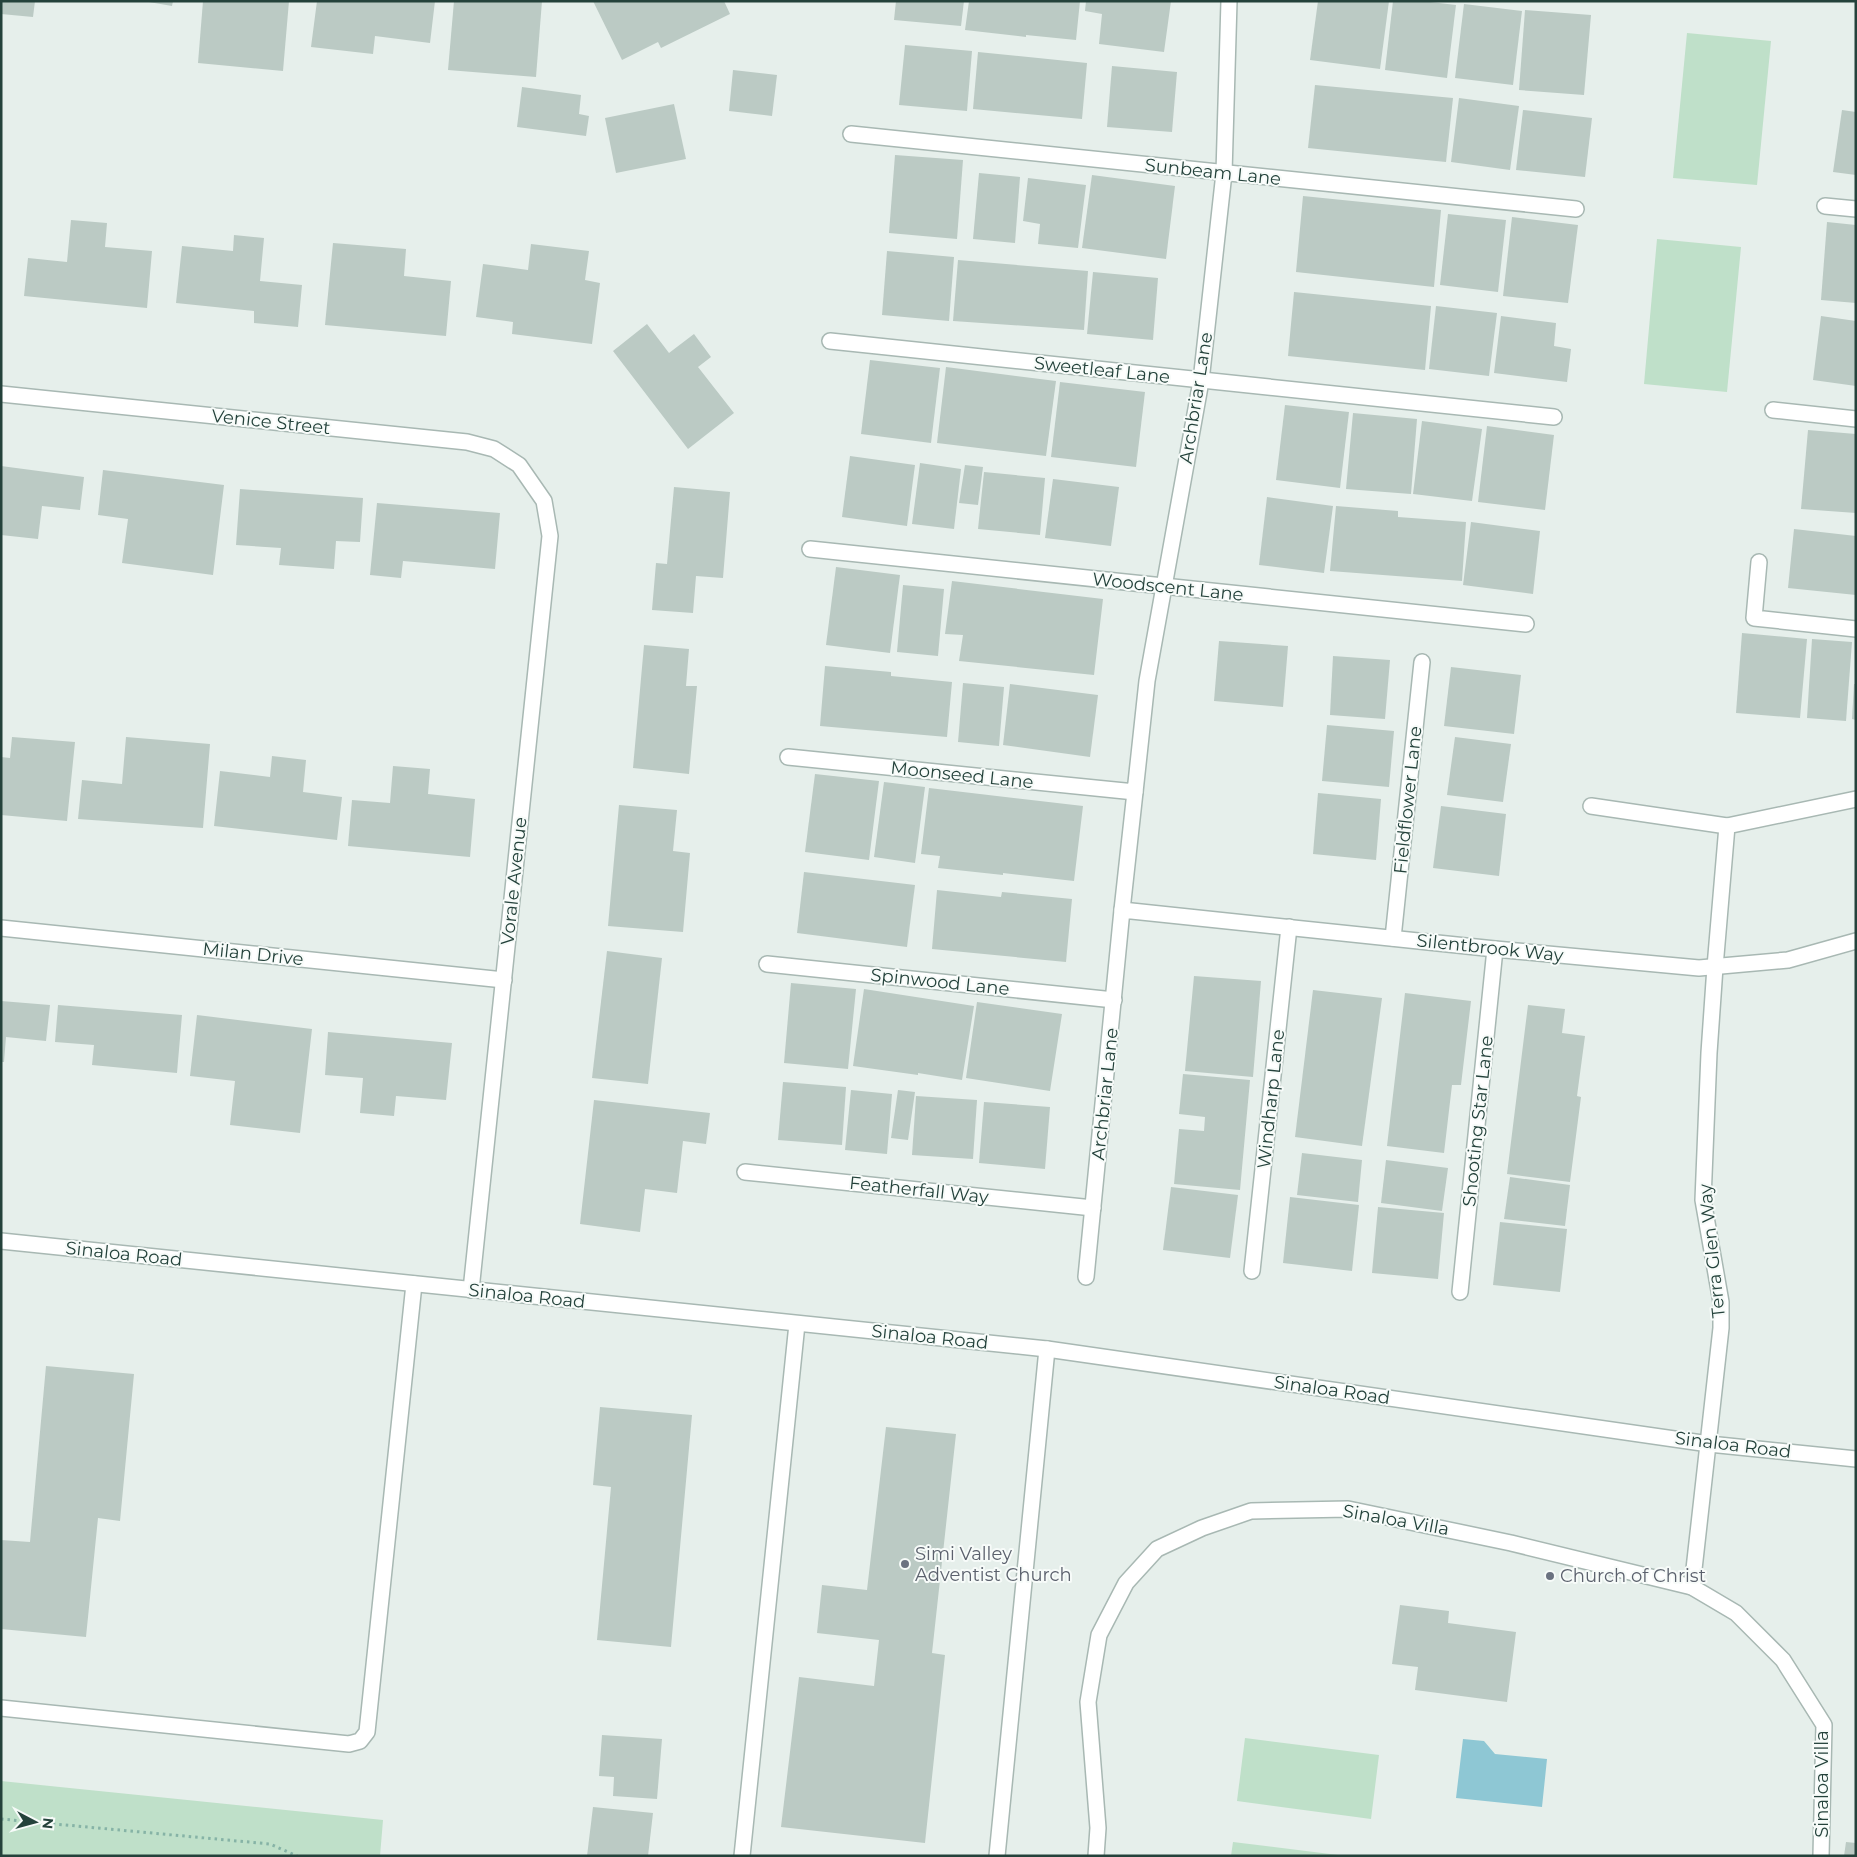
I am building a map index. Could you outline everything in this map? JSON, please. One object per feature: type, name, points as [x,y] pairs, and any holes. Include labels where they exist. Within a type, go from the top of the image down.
[{"type":"street","name":"Archbriar Lane","points":[[1086,1278],[1122,910],[1147,681],[1201,381],[1224,173],[1229,1]]},
{"type":"street","name":"Sunbeam Lane","points":[[851,134],[1576,209]]},
{"type":"street","points":[[1825,206],[1856,209]]},
{"type":"street","name":"Sweetleaf Lane","points":[[830,341],[1554,417]]},
{"type":"street","name":"Venice Street","points":[[1,394],[467,442],[494,449],[519,465],[528,478]]},
{"type":"street","points":[[1773,410],[1856,419]]},
{"type":"street","name":"Vorale Avenue","points":[[472,1290],[550,536],[544,500],[528,478]]},
{"type":"street","name":"Woodscent Lane","points":[[810,549],[1526,624]]},
{"type":"street","points":[[1759,562],[1754,618],[1856,629]]},
{"type":"street","name":"Fieldflower Lane","points":[[1393,938],[1422,662]]},
{"type":"street","name":"Moonseed Lane","points":[[788,757],[1135,792]]},
{"type":"street","points":[[1591,806],[1727,826],[1856,799]]},
{"type":"street","name":"Terra Glen Way","points":[[1692,1587],[1709,1444],[1721,1319],[1721,1302],[1703,1200],[1709,1053],[1727,826]]},
{"type":"street","name":"Silentbrook Way","points":[[1122,910],[1495,949],[1700,968],[1788,960],[1856,941]]},
{"type":"street","name":"Milan Drive","points":[[1,928],[504,980]]},
{"type":"street","name":"Windharp Lane","points":[[1252,1271],[1289,928]]},
{"type":"street","name":"Shooting Star Lane","points":[[1460,1292],[1495,949]]},
{"type":"street","name":"Spinwood Lane","points":[[766,964],[1114,1000]]},
{"type":"street","name":"Featherfall Way","points":[[745,1172],[1093,1208]]},
{"type":"street","name":"Sinaloa Road","points":[[1,1242],[1047,1349],[1709,1444],[1856,1459]]},
{"type":"street","points":[[1,1708],[349,1744],[360,1742],[366,1732],[414,1284]]},
{"type":"street","points":[[742,1856],[798,1324]]},
{"type":"street","points":[[997,1856],[1047,1349]]},
{"type":"street","name":"Sinaloa Villa","points":[[1096,1856],[1098,1828],[1088,1702],[1099,1635],[1126,1583],[1157,1549],[1202,1528],[1251,1511],[1348,1509],[1510,1543],[1692,1587],[1736,1613],[1783,1660],[1824,1725],[1821,1856]]},
{"type":"path","points":[[1,1819],[270,1844],[297,1856]]},
{"type":"green space","points":[[1687,33],[1771,41],[1757,185],[1673,178]]},
{"type":"green space","points":[[1657,239],[1741,247],[1727,392],[1644,384]]},
{"type":"green space","points":[[1245,1738],[1379,1755],[1371,1819],[1237,1801]]},
{"type":"green space","points":[[1,1781],[383,1820],[380,1856],[1,1856]]},
{"type":"green space","points":[[1233,1842],[1346,1856],[1231,1856]]},
{"type":"water","points":[[1463,1739],[1484,1741],[1495,1754],[1547,1759],[1542,1807],[1456,1798]]},
{"type":"building","points":[[1,1],[35,1],[33,17],[1,14]]},
{"type":"building","points":[[143,1],[173,1],[172,6]]},
{"type":"building","points":[[203,1],[289,1],[283,71],[198,63]]},
{"type":"building","points":[[317,1],[435,1],[430,43],[375,36],[373,54],[311,47]]},
{"type":"building","points":[[454,1],[542,1],[536,77],[448,70]]},
{"type":"building","points":[[593,1],[724,1],[730,14],[661,48],[658,42],[622,60]]},
{"type":"building","points":[[896,1],[964,1],[961,26],[894,20]]},
{"type":"building","points":[[969,1],[1080,1],[1076,40],[965,30]]},
{"type":"building","points":[[1086,1],[1171,1],[1164,52],[1099,44],[1102,14],[1085,11]]},
{"type":"building","points":[[1318,1],[1389,1],[1380,69],[1310,60]]},
{"type":"building","points":[[1393,1],[1422,1],[1456,5],[1447,78],[1385,70]]},
{"type":"building","points":[[1464,4],[1522,11],[1513,85],[1455,78]]},
{"type":"building","points":[[1525,10],[1591,15],[1584,95],[1519,90]]},
{"type":"building","points":[[905,45],[972,51],[967,111],[899,105]]},
{"type":"building","points":[[978,52],[1087,63],[1082,119],[973,109]]},
{"type":"building","points":[[1112,66],[1177,72],[1172,132],[1107,127]]},
{"type":"building","points":[[733,70],[777,75],[772,116],[729,111]]},
{"type":"building","points":[[1315,85],[1453,98],[1446,162],[1308,148]]},
{"type":"building","points":[[522,87],[581,95],[579,114],[589,116],[586,136],[517,127]]},
{"type":"building","points":[[1459,98],[1519,106],[1510,170],[1451,162]]},
{"type":"building","points":[[674,104],[686,159],[616,173],[605,118]]},
{"type":"building","points":[[1523,110],[1592,118],[1585,177],[1516,170]]},
{"type":"building","points":[[1842,110],[1856,112],[1856,175],[1833,172]]},
{"type":"building","points":[[895,155],[963,160],[957,239],[889,233]]},
{"type":"building","points":[[979,173],[1020,177],[1015,243],[973,239]]},
{"type":"building","points":[[1092,175],[1175,186],[1166,259],[1082,248]]},
{"type":"building","points":[[1028,178],[1086,185],[1078,248],[1038,244],[1040,224],[1023,221]]},
{"type":"building","points":[[1303,196],[1441,210],[1434,287],[1296,272]]},
{"type":"building","points":[[1448,214],[1506,220],[1498,292],[1440,285]]},
{"type":"building","points":[[1512,217],[1578,225],[1568,303],[1503,296]]},
{"type":"building","points":[[71,220],[107,223],[105,247],[152,251],[147,308],[24,296],[28,258],[67,262]]},
{"type":"building","points":[[1827,222],[1856,225],[1856,303],[1821,300]]},
{"type":"building","points":[[234,235],[264,238],[260,281],[302,285],[298,327],[254,323],[254,311],[176,303],[182,246],[233,251]]},
{"type":"building","points":[[333,243],[406,249],[404,276],[451,281],[446,336],[325,325]]},
{"type":"building","points":[[531,244],[589,251],[585,280],[600,283],[592,344],[512,334],[513,322],[476,317],[483,264],[528,270]]},
{"type":"building","points":[[887,251],[954,257],[949,321],[882,315]]},
{"type":"building","points":[[958,260],[1088,271],[1084,330],[953,321]]},
{"type":"building","points":[[1093,272],[1158,278],[1153,340],[1087,334]]},
{"type":"building","points":[[1294,292],[1431,306],[1425,370],[1288,356]]},
{"type":"building","points":[[1436,306],[1497,313],[1489,376],[1429,369]]},
{"type":"building","points":[[1501,316],[1556,323],[1554,346],[1571,349],[1567,382],[1494,373]]},
{"type":"building","points":[[1821,316],[1856,321],[1856,386],[1813,380]]},
{"type":"building","points":[[647,324],[669,353],[694,334],[711,357],[698,367],[734,413],[688,449],[613,351]]},
{"type":"building","points":[[870,360],[940,368],[931,443],[861,434]]},
{"type":"building","points":[[946,367],[1056,381],[1046,456],[937,443]]},
{"type":"building","points":[[1060,382],[1145,392],[1136,467],[1051,457]]},
{"type":"building","points":[[1285,405],[1349,412],[1340,488],[1276,480]]},
{"type":"building","points":[[1353,413],[1417,419],[1411,494],[1346,489]]},
{"type":"building","points":[[1422,421],[1482,429],[1472,501],[1413,494]]},
{"type":"building","points":[[1487,426],[1554,435],[1545,510],[1478,502]]},
{"type":"building","points":[[1808,430],[1856,434],[1856,513],[1801,509]]},
{"type":"building","points":[[850,456],[915,465],[907,526],[842,517]]},
{"type":"building","points":[[920,463],[961,469],[954,529],[912,524]]},
{"type":"building","points":[[965,465],[983,467],[978,505],[959,503]]},
{"type":"building","points":[[1,466],[84,477],[80,510],[42,506],[38,539],[1,535]]},
{"type":"building","points":[[103,470],[224,485],[213,575],[122,563],[128,519],[98,515]]},
{"type":"building","points":[[984,472],[1045,478],[1040,535],[978,529]]},
{"type":"building","points":[[1053,479],[1119,487],[1111,546],[1045,538]]},
{"type":"building","points":[[674,487],[730,492],[723,578],[696,576],[693,613],[652,610],[656,563],[667,564]]},
{"type":"building","points":[[240,489],[363,498],[360,542],[336,541],[334,569],[279,565],[281,548],[236,545]]},
{"type":"building","points":[[1267,497],[1333,506],[1324,573],[1259,565]]},
{"type":"building","points":[[377,503],[500,513],[495,569],[403,561],[401,578],[370,575]]},
{"type":"building","points":[[1336,506],[1398,511],[1398,517],[1466,522],[1462,581],[1330,571]]},
{"type":"building","points":[[1471,522],[1540,531],[1533,594],[1463,585]]},
{"type":"building","points":[[1794,529],[1856,536],[1856,595],[1788,588]]},
{"type":"building","points":[[836,567],[900,575],[890,653],[826,645]]},
{"type":"building","points":[[952,581],[1103,599],[1094,675],[959,661],[963,635],[945,634]]},
{"type":"building","points":[[903,585],[944,589],[938,656],[897,652]]},
{"type":"building","points":[[1742,633],[1807,639],[1800,718],[1736,713]]},
{"type":"building","points":[[1812,639],[1852,642],[1846,721],[1807,718]]},
{"type":"building","points":[[1219,641],[1288,646],[1283,707],[1214,701]]},
{"type":"building","points":[[644,645],[689,649],[686,686],[697,686],[689,774],[633,768]]},
{"type":"building","points":[[1333,656],[1390,660],[1385,719],[1330,715]]},
{"type":"building","points":[[825,666],[891,672],[891,676],[952,682],[947,737],[820,726]]},
{"type":"building","points":[[1451,667],[1521,675],[1514,734],[1444,726]]},
{"type":"building","points":[[963,683],[1004,687],[999,746],[958,742]]},
{"type":"building","points":[[1010,684],[1098,695],[1090,757],[1003,745]]},
{"type":"building","points":[[1854,684],[1856,684],[1856,720],[1852,719]]},
{"type":"building","points":[[1327,725],[1394,731],[1389,787],[1322,781]]},
{"type":"building","points":[[12,737],[75,742],[67,821],[1,815],[1,757],[10,758]]},
{"type":"building","points":[[126,737],[210,744],[203,828],[78,819],[82,780],[122,784]]},
{"type":"building","points":[[1455,737],[1511,744],[1503,802],[1447,795]]},
{"type":"building","points":[[272,756],[306,760],[303,792],[342,797],[337,840],[214,826],[220,771],[270,777]]},
{"type":"building","points":[[393,766],[430,769],[428,794],[475,799],[470,857],[348,846],[352,800],[390,803]]},
{"type":"building","points":[[815,774],[879,781],[869,860],[805,852]]},
{"type":"building","points":[[884,782],[925,787],[915,863],[874,857]]},
{"type":"building","points":[[929,788],[1083,806],[1074,881],[938,868],[940,856],[921,854]]},
{"type":"building","points":[[1318,793],[1381,799],[1376,860],[1313,854]]},
{"type":"building","points":[[619,805],[677,810],[673,851],[690,853],[683,932],[608,926]]},
{"type":"building","points":[[1441,806],[1506,814],[1499,876],[1433,868]]},
{"type":"building","points":[[804,872],[915,885],[907,947],[797,933]]},
{"type":"building","points":[[937,890],[1001,897],[1002,892],[1072,899],[1066,962],[932,949]]},
{"type":"building","points":[[607,951],[662,958],[648,1084],[592,1078]]},
{"type":"building","points":[[1194,976],[1261,981],[1253,1077],[1185,1071]]},
{"type":"building","points":[[791,983],[856,989],[848,1069],[784,1063]]},
{"type":"building","points":[[864,989],[974,1006],[962,1080],[853,1066]]},
{"type":"building","points":[[1313,990],[1382,998],[1362,1146],[1295,1137]]},
{"type":"building","points":[[1405,993],[1471,1001],[1461,1085],[1452,1085],[1444,1153],[1387,1146]]},
{"type":"building","points":[[1,1001],[50,1005],[46,1041],[6,1037],[4,1062],[1,1062]]},
{"type":"building","points":[[977,1002],[1062,1014],[1050,1091],[966,1078]]},
{"type":"building","points":[[58,1005],[182,1015],[177,1073],[92,1065],[94,1045],[55,1042]]},
{"type":"building","points":[[1528,1005],[1565,1009],[1562,1033],[1585,1036],[1577,1096],[1581,1097],[1570,1182],[1507,1174]]},
{"type":"building","points":[[197,1015],[312,1029],[300,1133],[230,1125],[235,1081],[190,1076]]},
{"type":"building","points":[[328,1032],[452,1043],[446,1100],[396,1096],[394,1116],[360,1113],[363,1078],[325,1075]]},
{"type":"building","points":[[1183,1074],[1250,1080],[1240,1190],[1174,1184],[1179,1129],[1204,1131],[1205,1117],[1179,1114]]},
{"type":"building","points":[[783,1082],[846,1087],[842,1145],[778,1140]]},
{"type":"building","points":[[851,1090],[892,1094],[887,1154],[845,1150]]},
{"type":"building","points":[[898,1090],[915,1092],[908,1140],[891,1138]]},
{"type":"building","points":[[916,1096],[977,1100],[973,1159],[912,1155]]},
{"type":"building","points":[[594,1100],[710,1113],[706,1144],[683,1141],[677,1193],[645,1189],[640,1232],[580,1224]]},
{"type":"building","points":[[984,1102],[1050,1107],[1045,1169],[979,1163]]},
{"type":"building","points":[[1302,1153],[1362,1160],[1358,1202],[1297,1195]]},
{"type":"building","points":[[1386,1160],[1448,1168],[1442,1211],[1381,1203]]},
{"type":"building","points":[[1510,1177],[1570,1185],[1565,1226],[1504,1219]]},
{"type":"building","points":[[1171,1187],[1238,1195],[1230,1258],[1163,1250]]},
{"type":"building","points":[[1290,1197],[1359,1205],[1352,1271],[1283,1263]]},
{"type":"building","points":[[1378,1207],[1444,1213],[1438,1279],[1372,1273]]},
{"type":"building","points":[[1500,1222],[1567,1229],[1560,1292],[1493,1285]]},
{"type":"building","points":[[46,1366],[134,1374],[120,1521],[98,1518],[86,1637],[1,1629],[1,1540],[30,1542]]},
{"type":"building","points":[[600,1407],[692,1415],[671,1647],[597,1640],[611,1487],[593,1485]]},
{"type":"building","points":[[886,1427],[956,1434],[932,1653],[945,1655],[925,1843],[781,1827],[799,1677],[874,1686],[879,1640],[817,1633],[822,1585],[867,1590]]},
{"type":"building","points":[[1400,1605],[1449,1611],[1448,1623],[1516,1632],[1507,1702],[1415,1690],[1418,1667],[1392,1664]]},
{"type":"building","points":[[602,1735],[662,1739],[657,1799],[613,1796],[614,1777],[599,1776]]},
{"type":"building","points":[[593,1807],[653,1813],[648,1856],[587,1856]]},
{"type":"building","points":[[1846,1842],[1856,1843],[1856,1856],[1844,1856]]},
{"type":"place","name":"Simi Valley Adventist Church","points":[[905,1564]]},
{"type":"place","name":"Church of Christ","points":[[1550,1576]]}]
